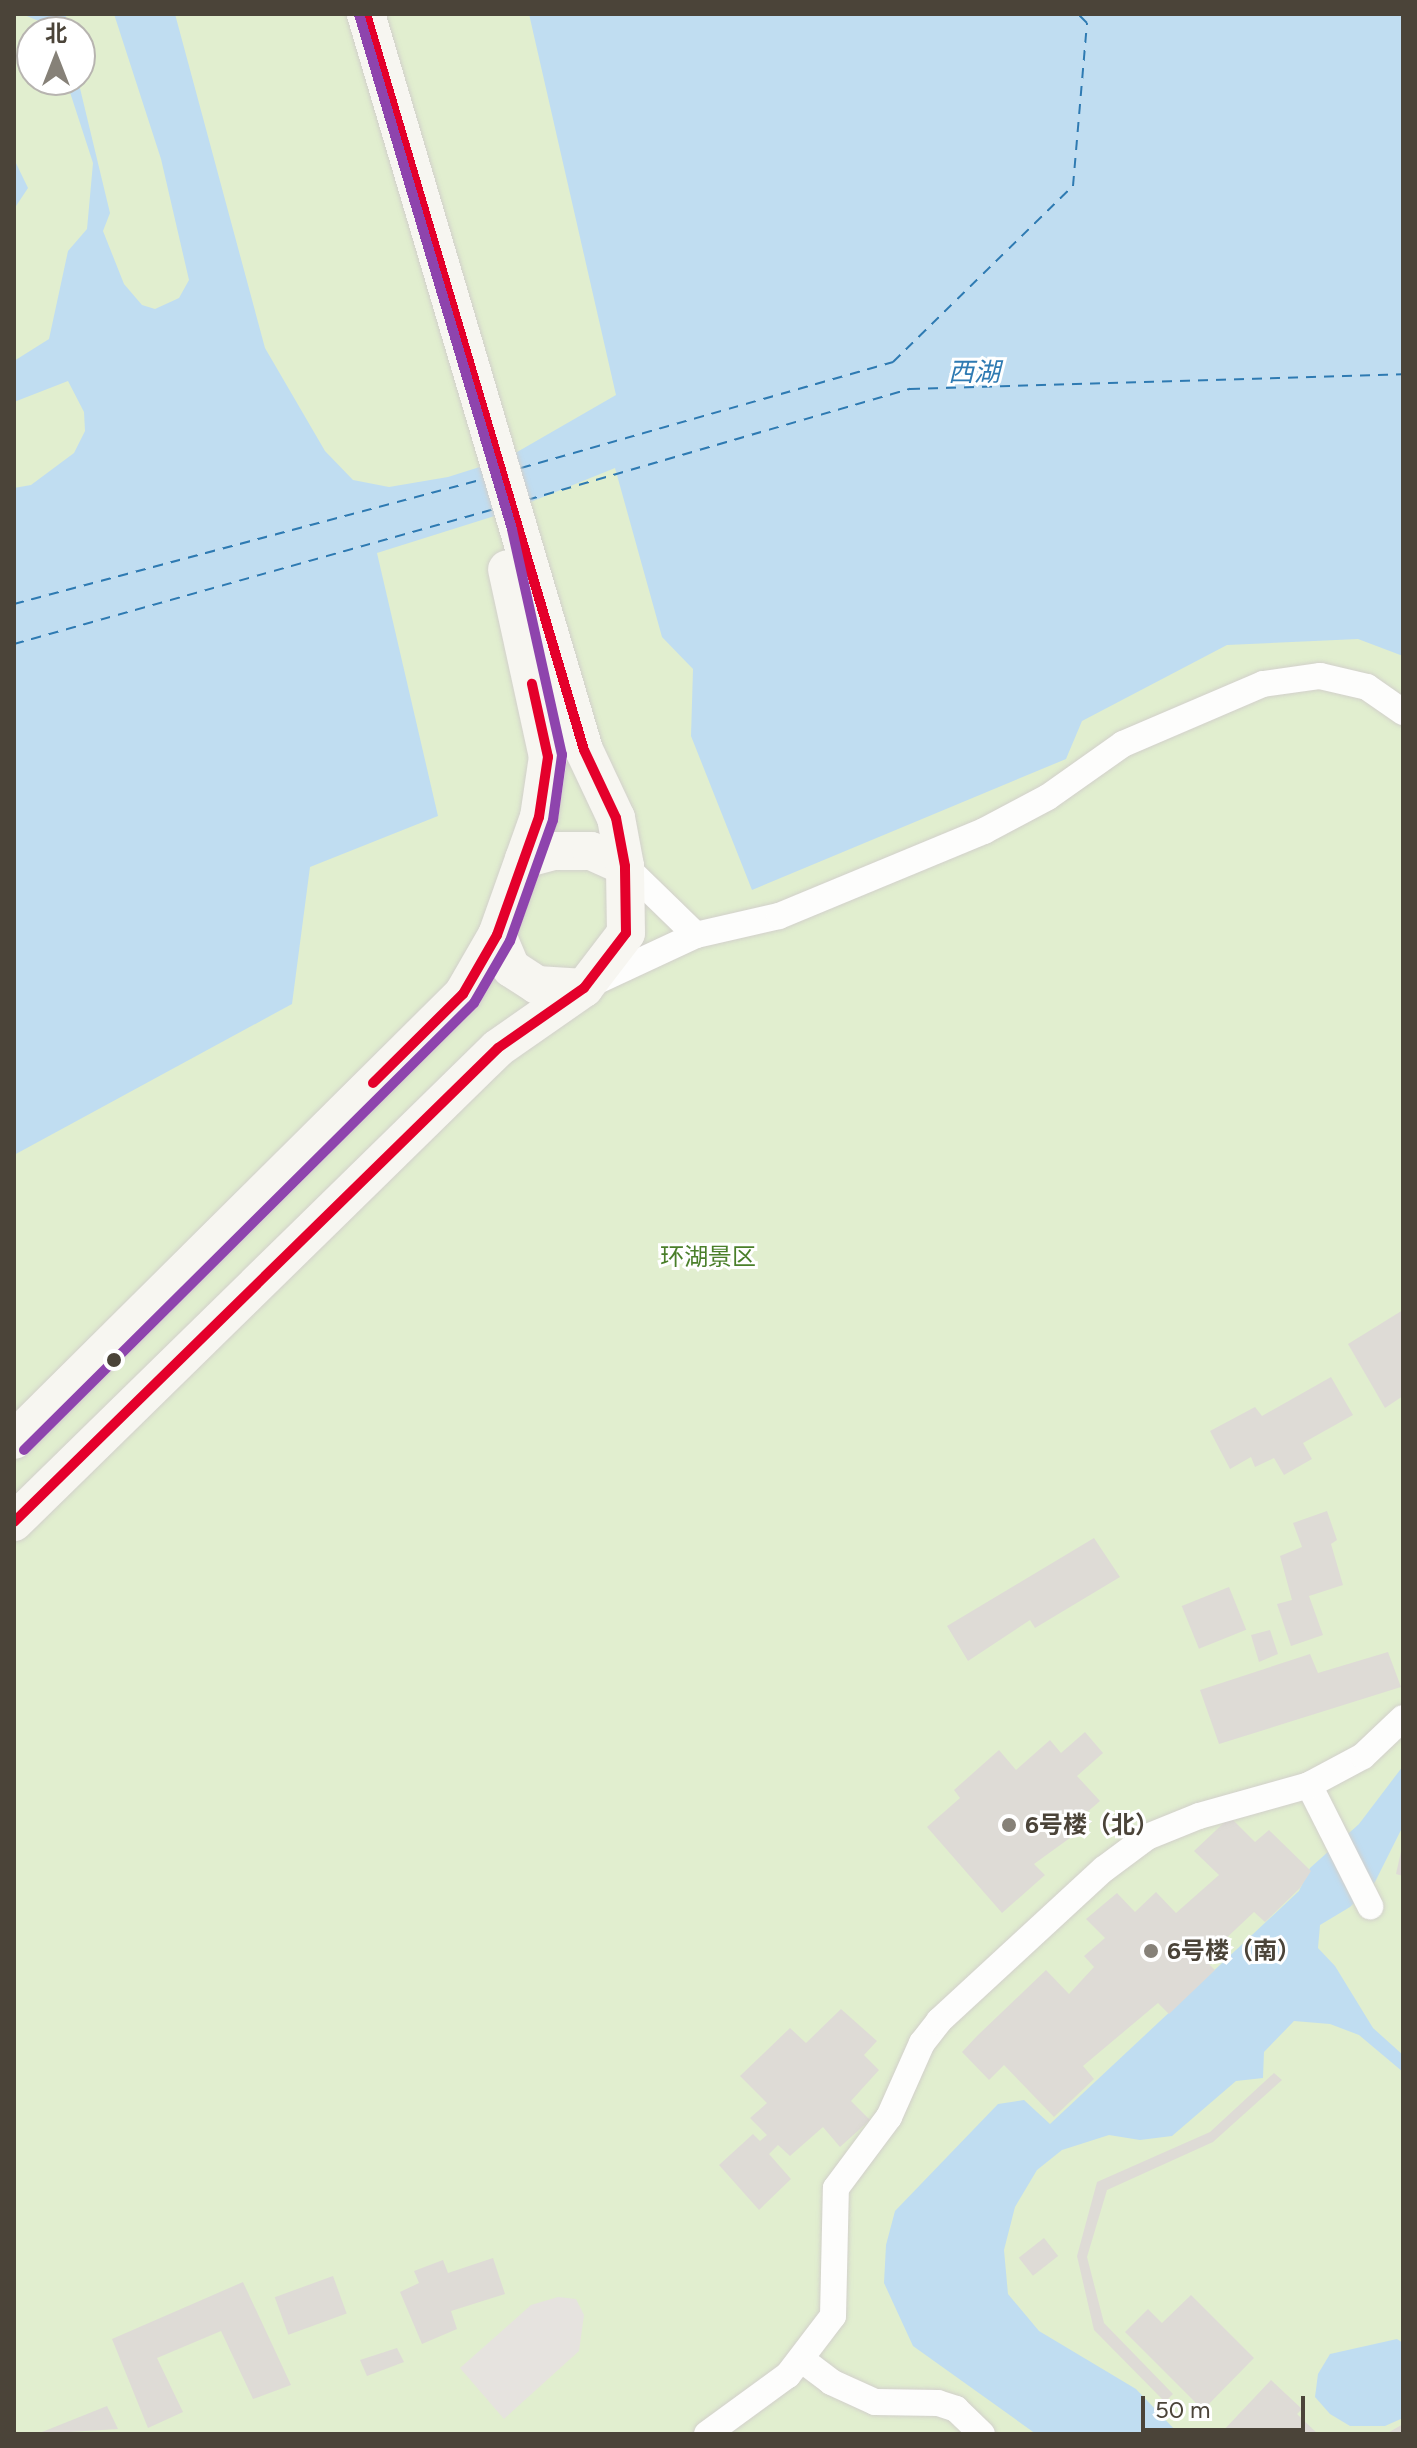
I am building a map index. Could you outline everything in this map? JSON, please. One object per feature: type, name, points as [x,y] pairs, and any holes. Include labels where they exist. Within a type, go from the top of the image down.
[{"type":"main road","points":[[14,1522],[498,1048],[584,988],[626,933],[625,866],[616,818],[584,750],[509,530],[344,14]]},
{"type":"main road","points":[[366,14],[483,446]]},
{"type":"main road","points":[[14,1440],[463,994],[497,935],[539,817],[548,757],[509,530]]},
{"type":"main road","points":[[524,859],[553,851],[591,851],[625,866]]},
{"type":"main road","points":[[497,935],[511,968],[537,985],[584,988]]},
{"type":"street","points":[[584,988],[696,935],[779,916],[984,831],[1048,797],[1123,744],[1263,684],[1320,676],[1367,687],[1403,712]]},
{"type":"street","points":[[625,866],[696,935]]},
{"type":"street","points":[[707,2434],[763,2397],[801,2359],[833,2316],[836,2188],[889,2117],[922,2043],[939,2021],[1104,1869],[1147,1837],[1199,1816],[1309,1785],[1363,1756],[1403,1718]]},
{"type":"street","points":[[1309,1785],[1370,1906]]},
{"type":"street","points":[[801,2359],[831,2382],[875,2402],[956,2409],[982,2434]]},
{"type":"green space","name":"环湖景区","points":[[14,14],[1403,14],[1403,2434],[14,2434]]},
{"type":"shaded area","points":[[558,2297],[576,2299],[584,2315],[579,2351],[504,2419],[460,2368],[531,2305]]},
{"type":"water","points":[[22,14],[66,14],[66,16]]},
{"type":"water","name":"西湖","points":[[114,14],[175,14],[265,348],[325,451],[353,480],[389,487],[448,477],[505,459],[616,395],[529,14],[1403,14],[1403,656],[1358,639],[1227,645],[1082,721],[1066,759],[752,890],[691,736],[693,669],[662,637],[615,468],[501,514],[377,553],[438,816],[310,867],[292,1004],[14,1155],[14,488],[31,485],[74,453],[85,431],[84,412],[68,381],[14,402],[14,361],[49,339],[68,251],[87,229],[93,163],[71,96],[82,96],[110,213],[103,231],[124,284],[142,305],[155,309],[179,298],[189,280],[161,159]]},
{"type":"water","points":[[14,159],[28,188],[14,209]]},
{"type":"water","points":[[1403,1766],[1403,1826],[1375,1882],[1350,1907],[1320,1925],[1318,1948],[1335,1966],[1373,2028],[1403,2055],[1403,2072],[1359,2035],[1330,2024],[1294,2021],[1264,2052],[1263,2078],[1236,2081],[1172,2136],[1140,2140],[1109,2135],[1062,2150],[1037,2170],[1015,2207],[1004,2250],[1008,2294],[1039,2331],[1136,2389],[1179,2434],[1036,2434],[913,2346],[884,2283],[886,2245],[895,2211],[998,2104],[1024,2100],[1050,2124],[1299,1891],[1310,1868],[1359,1824]]},
{"type":"water","points":[[1397,2339],[1403,2343],[1403,2418],[1385,2426],[1350,2426],[1330,2414],[1315,2397],[1318,2374],[1330,2354]]},
{"type":"building","points":[[1403,1310],[1403,1396],[1385,1408],[1348,1344]]},
{"type":"building","points":[[1331,1377],[1353,1415],[1303,1443],[1312,1459],[1284,1475],[1274,1458],[1255,1467],[1251,1457],[1230,1469],[1210,1431],[1255,1407],[1262,1416]]},
{"type":"building","points":[[1327,1511],[1337,1540],[1331,1544],[1343,1585],[1309,1596],[1323,1635],[1291,1646],[1277,1604],[1292,1600],[1280,1556],[1302,1547],[1293,1523]]},
{"type":"building","points":[[1094,1538],[1120,1577],[1035,1628],[1030,1620],[968,1661],[947,1626]]},
{"type":"building","points":[[1229,1587],[1246,1630],[1199,1649],[1182,1606]]},
{"type":"building","points":[[1270,1630],[1278,1654],[1259,1662],[1251,1635]]},
{"type":"building","points":[[1388,1652],[1401,1687],[1219,1744],[1200,1690],[1310,1654],[1318,1673]]},
{"type":"building","name":"6号楼（北）","points":[[1085,1732],[1103,1753],[1077,1776],[1100,1801],[1085,1814],[1092,1822],[1034,1864],[1045,1875],[1002,1913],[927,1827],[960,1798],[954,1790],[999,1750],[1016,1770],[1050,1740],[1061,1753]]},
{"type":"building","points":[[1230,1817],[1255,1842],[1269,1830],[1311,1871],[1300,1888],[1265,1922],[1254,1912],[1204,1959],[1215,1970],[1169,2014],[1158,2003],[1083,2066],[1094,2079],[1054,2117],[1004,2065],[989,2080],[962,2052],[1046,1970],[1069,1994],[1094,1967],[1084,1956],[1105,1938],[1086,1919],[1117,1893],[1135,1912],[1156,1892],[1176,1913],[1219,1875],[1194,1851]]},
{"type":"building","points":[[1403,1847],[1403,1876],[1396,1874]]},
{"type":"building","points":[[841,2009],[877,2041],[864,2055],[879,2070],[851,2101],[870,2120],[840,2147],[823,2127],[790,2156],[778,2145],[769,2154],[791,2179],[759,2210],[719,2165],[753,2134],[760,2141],[767,2135],[750,2118],[767,2103],[740,2076],[790,2028],[806,2043]]},
{"type":"building","points":[[1274,2073],[1282,2080],[1213,2142],[1107,2190],[1087,2257],[1104,2323],[1173,2394],[1165,2402],[1094,2330],[1077,2256],[1097,2182],[1210,2132]]},
{"type":"building","points":[[1044,2238],[1058,2256],[1033,2276],[1019,2258]]},
{"type":"building","points":[[493,2258],[505,2294],[451,2311],[457,2329],[422,2344],[400,2292],[419,2283],[414,2271],[443,2260],[448,2273]]},
{"type":"building","points":[[333,2276],[347,2314],[288,2335],[275,2297]]},
{"type":"building","points":[[243,2282],[291,2385],[253,2399],[221,2331],[157,2358],[183,2412],[148,2428],[112,2339]]},
{"type":"building","points":[[1191,2295],[1254,2358],[1203,2410],[1125,2332],[1148,2309],[1162,2323]]},
{"type":"building","points":[[397,2348],[404,2362],[367,2376],[360,2360]]},
{"type":"building","points":[[1271,2380],[1302,2409],[1297,2414],[1318,2434],[1220,2434]]},
{"type":"building","points":[[107,2406],[118,2429],[37,2434]]},
{"type":"building","points":[[1403,2424],[1403,2434],[1386,2434]]},
{"type":"ferry route","points":[[521,468],[893,362],[1073,186],[1087,23],[1078,14]]},
{"type":"ferry route","points":[[527,500],[910,389],[1403,374]]},
{"type":"ferry route","points":[[14,604],[484,479]]},
{"type":"ferry route","points":[[14,644],[494,509]]},
{"type":"transit line","points":[[24,1450],[474,1003],[510,941],[553,820],[562,755],[512,529],[359,14]]},
{"type":"transit line","points":[[14,1522],[498,1048],[584,988],[626,933],[625,866],[616,818],[584,750],[366,14]]},
{"type":"transit line","points":[[373,1083],[463,994],[497,935],[539,817],[548,757],[532,684]]},
{"type":"place","name":"6号楼（北）","points":[[1009,1825]]},
{"type":"place","name":"6号楼（南）","points":[[1151,1951]]}]
